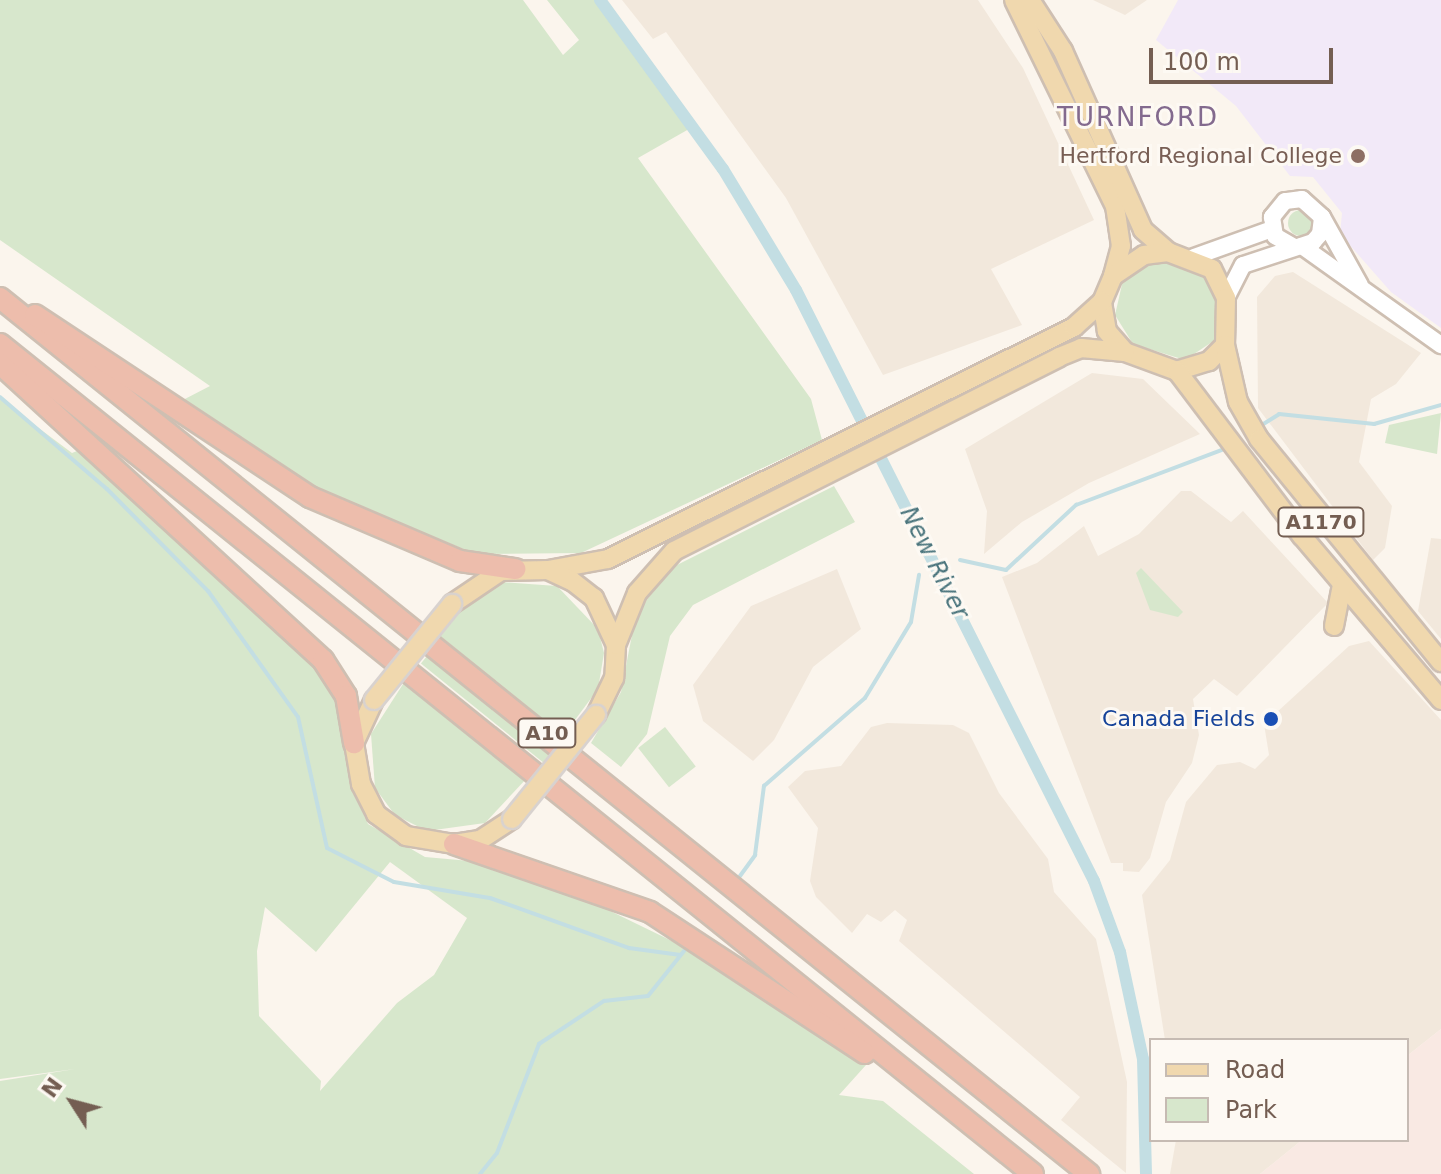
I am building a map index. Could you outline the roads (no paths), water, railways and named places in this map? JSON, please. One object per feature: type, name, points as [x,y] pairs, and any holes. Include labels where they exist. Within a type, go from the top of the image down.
[{"type":"highway","points":[[2,300],[49,322],[310,497],[446,556],[515,569]]},
{"type":"highway","name":"A10","points":[[2,300],[1089,1174]]},
{"type":"highway","name":"A10","points":[[0,344],[1033,1174]]},
{"type":"highway","points":[[0,364],[323,660],[346,696],[354,743]]},
{"type":"highway","points":[[454,844],[650,912],[879,1062],[912,1075]]},
{"type":"main road","points":[[354,743],[374,700],[452,604],[476,582],[515,569],[548,570],[608,559],[1074,327],[1102,302],[1113,276],[1119,218],[1014,0]]},
{"type":"main road","points":[[1030,0],[1073,80],[1143,230],[1168,252]]},
{"type":"main road","points":[[1049,70],[1073,80]]},
{"type":"main road","points":[[1272,229],[1275,211],[1293,198],[1308,201],[1322,217],[1361,287]]},
{"type":"main road","points":[[1102,302],[1107,331],[1125,352],[1177,371],[1209,361],[1225,345],[1226,298],[1243,265],[1304,249],[1320,234],[1322,217]]},
{"type":"main road","points":[[1194,257],[1272,229]]},
{"type":"main road","points":[[1272,229],[1361,287],[1441,345]]},
{"type":"main road","points":[[1113,276],[1144,255],[1168,252],[1194,257],[1212,269],[1226,298]]},
{"type":"main road","name":"A1170","points":[[1225,345],[1245,415],[1259,439],[1352,560],[1441,662]]},
{"type":"main road","name":"A10","points":[[354,743],[361,784],[376,814],[406,836],[454,844],[480,840],[512,819],[596,715],[614,678],[616,645],[637,593],[674,551],[1070,353],[1125,352]]},
{"type":"main road","name":"A1170","points":[[1177,371],[1225,428],[1342,585],[1441,700]]},
{"type":"main road","points":[[1352,560],[1364,607],[1389,599]]},
{"type":"main road","points":[[548,570],[594,598],[616,645]]},
{"type":"main road","points":[[1334,626],[1342,585]]},
{"type":"waterway","name":"New River","points":[[600,0],[723,169],[796,290],[1094,881],[1120,952],[1143,1059],[1146,1174]]},
{"type":"waterway","points":[[0,397],[107,489],[208,591],[298,717],[327,848],[394,882],[490,898],[629,948],[681,955]]},
{"type":"waterway","points":[[1257,428],[1279,414],[1374,424],[1441,405]]},
{"type":"waterway","points":[[960,560],[1006,570],[1076,505],[1227,448]]},
{"type":"waterway","points":[[740,876],[755,855],[764,786],[865,698],[911,622],[919,575]]},
{"type":"waterway","points":[[480,1174],[497,1153],[539,1044],[604,1001],[648,996],[688,946]]},
{"type":"place","name":"Hertford Regional College","points":[[1358,156]]},
{"type":"place","name":"Canada Fields","points":[[1271,719]]},
{"type":"district","name":"TURNFORD","points":[[1138,118]]}]
